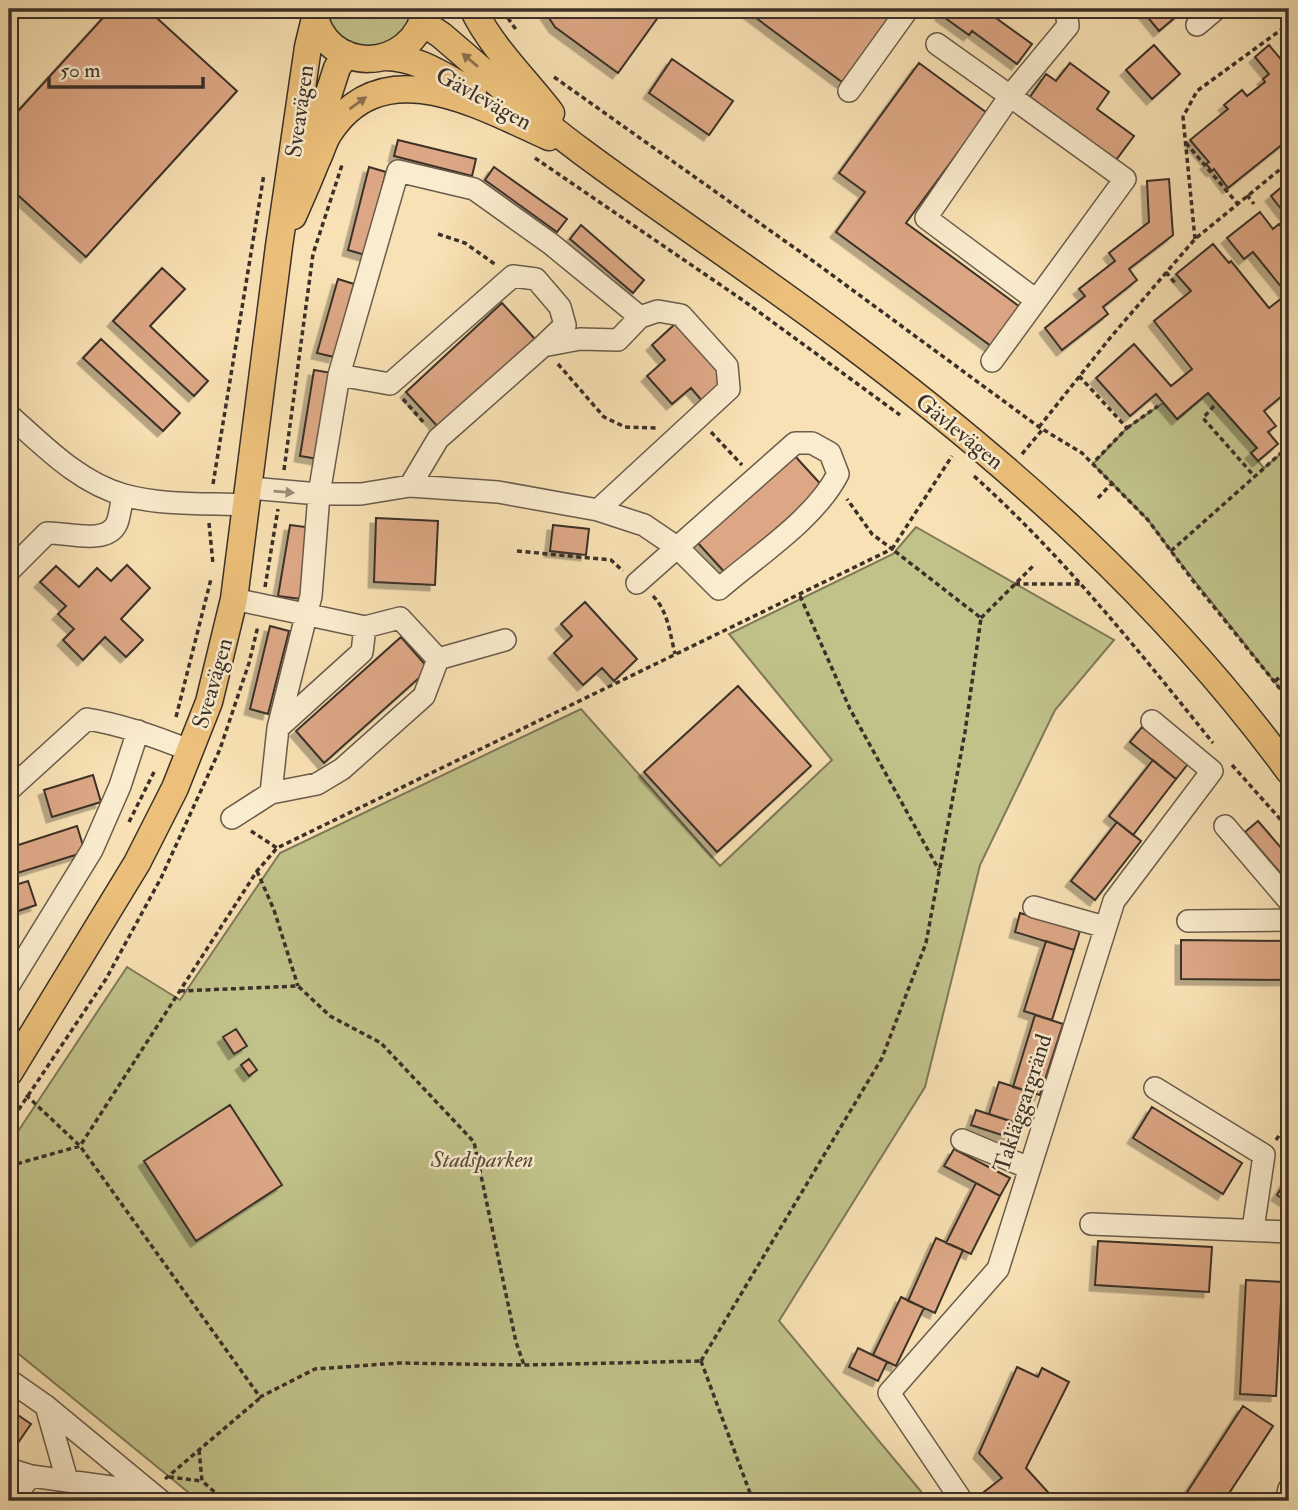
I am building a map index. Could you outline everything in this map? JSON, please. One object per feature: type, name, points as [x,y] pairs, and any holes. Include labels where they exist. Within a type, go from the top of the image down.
[{"type":"main road","points":[[473,9],[484,32],[579,150]]},
{"type":"main road","points":[[314,14],[328,41],[345,54]]},
{"type":"main road","name":"Sveavägen","points":[[13,1081],[137,863],[180,747],[209,702],[234,599],[279,246],[314,14]]},
{"type":"main road","name":"Gävlevägen","points":[[385,57],[405,47],[425,16],[441,35],[579,150],[844,339],[979,445],[1084,538],[1165,620],[1215,676],[1289,771]]},
{"type":"main road","name":"Gävlevägen","points":[[345,54],[361,59],[405,58],[417,62],[579,150]]},
{"type":"main road","name":"Sveavägen","points":[[279,246],[337,68],[345,54]]},
{"type":"main road","points":[[279,246],[328,134],[357,103],[383,91],[400,88],[446,94],[579,150]]},
{"type":"street","points":[[849,91],[908,9]]},
{"type":"street","points":[[1036,300],[926,218],[1010,96],[1068,26],[1066,9]]},
{"type":"street","points":[[1197,25],[1216,9]]},
{"type":"street","points":[[937,44],[1125,179],[992,361]]},
{"type":"street","points":[[271,793],[278,728],[311,596],[319,494],[339,375],[398,171],[474,189],[551,244],[640,317]]},
{"type":"street","points":[[339,375],[390,384],[513,276],[536,279],[560,307],[565,325],[438,439],[410,486]]},
{"type":"street","points":[[544,346],[580,339],[618,340],[640,317],[659,311],[681,315],[727,366],[729,389],[598,510]]},
{"type":"street","points":[[11,422],[94,483],[123,495],[150,500],[210,503],[249,497],[361,494],[410,486],[498,492],[598,510],[644,525],[678,548],[719,589],[816,506],[830,489],[838,474],[830,453],[812,443],[795,443],[678,548],[638,583]]},
{"type":"street","points":[[9,571],[47,533],[62,532],[84,537],[101,536],[112,531],[117,523],[123,495]]},
{"type":"street","points":[[234,599],[365,627],[400,618],[438,659]]},
{"type":"street","points":[[278,728],[362,652],[365,627]]},
{"type":"street","points":[[438,659],[505,640]]},
{"type":"street","points":[[232,818],[271,793],[317,784],[342,769],[424,696],[438,659]]},
{"type":"street","points":[[9,790],[87,719],[138,731],[180,747]]},
{"type":"street","name":"Takläggargränd","points":[[962,1501],[929,1456],[889,1393],[998,1269],[1114,901],[1213,771],[1152,721]]},
{"type":"street","points":[[9,985],[92,850],[120,786],[138,731]]},
{"type":"street","points":[[1225,826],[1289,901]]},
{"type":"street","points":[[1034,907],[1105,927]]},
{"type":"street","points":[[1188,921],[1289,920]]},
{"type":"street","points":[[1155,1088],[1264,1155],[1253,1229]]},
{"type":"street","points":[[962,1140],[1029,1168]]},
{"type":"street","points":[[1091,1224],[1289,1232]]},
{"type":"street","points":[[9,1380],[46,1406],[155,1497]]},
{"type":"street","points":[[46,1406],[67,1480]]},
{"type":"street","points":[[9,1469],[31,1476],[155,1497]]},
{"type":"street","points":[[10,1501],[31,1476]]},
{"type":"street","points":[[1286,1501],[1289,1489]]},
{"type":"path","points":[[501,9],[522,39]]},
{"type":"path","points":[[1195,239],[1183,117],[1197,91],[1289,24]]},
{"type":"path","points":[[554,77],[813,261],[1041,428],[1082,453],[1148,520],[1289,700]]},
{"type":"path","points":[[1186,143],[1237,203]]},
{"type":"path","points":[[529,154],[744,301],[901,416]]},
{"type":"path","points":[[1015,463],[1079,376],[1195,239],[1289,162]]},
{"type":"path","points":[[127,826],[180,747],[211,581],[213,564],[209,526],[210,503],[265,169]]},
{"type":"path","points":[[1247,195],[1254,204]]},
{"type":"path","points":[[438,234],[465,243],[513,276]]},
{"type":"path","points":[[1166,272],[1176,284]]},
{"type":"path","points":[[544,346],[604,417],[625,427],[649,426],[682,434]]},
{"type":"path","points":[[1079,376],[1127,428]]},
{"type":"path","points":[[390,384],[438,439]]},
{"type":"path","points":[[1284,398],[1289,405]]},
{"type":"path","points":[[1093,464],[1127,428],[1158,405]]},
{"type":"path","points":[[1213,406],[1203,418],[1255,477]]},
{"type":"path","points":[[698,418],[754,479]]},
{"type":"path","points":[[1171,551],[1289,446]]},
{"type":"path","points":[[9,1166],[80,1146],[257,871],[277,848],[892,549],[952,456]]},
{"type":"path","points":[[838,474],[841,490],[872,534],[981,618]]},
{"type":"path","points":[[972,474],[1024,521],[1082,584],[1217,747]]},
{"type":"path","points":[[1098,498],[1112,484]]},
{"type":"path","points":[[517,551],[611,560],[660,604],[676,654]]},
{"type":"path","points":[[701,1361],[882,1058],[926,943],[965,733],[981,618],[1035,564]]},
{"type":"path","points":[[1015,584],[1082,584]]},
{"type":"path","points":[[799,595],[850,709],[940,872]]},
{"type":"path","points":[[1275,681],[1289,670]]},
{"type":"path","points":[[1224,757],[1289,829]]},
{"type":"path","points":[[232,818],[277,848]]},
{"type":"path","points":[[257,871],[274,910],[298,986],[330,1016],[381,1043],[474,1142],[516,1342],[524,1365]]},
{"type":"path","points":[[180,991],[298,986]]},
{"type":"path","points":[[13,1081],[80,1146],[260,1397]]},
{"type":"path","points":[[155,1497],[167,1477],[260,1397],[315,1369],[399,1363],[524,1365],[701,1361]]},
{"type":"path","points":[[701,1361],[752,1501]]},
{"type":"path","points":[[199,1450],[202,1481]]},
{"type":"path","points":[[167,1477],[202,1481],[225,1501]]},
{"type":"green space","points":[[313,9],[426,9],[423,23],[361,59]]},
{"type":"green space","points":[[1208,393],[1257,448],[1251,453],[1264,468],[1289,447],[1289,700],[1148,520],[1093,464],[1127,428],[1163,403],[1178,419]]},
{"type":"green space","name":"Stadsparken","points":[[916,527],[1114,640],[1055,710],[980,865],[925,1087],[779,1321],[929,1501],[199,1501],[9,1346],[9,1145],[127,967],[180,1000],[280,853],[581,709],[720,866],[832,760],[729,634],[893,554]]},
{"type":"building","points":[[111,9],[147,9],[237,91],[86,257],[9,187],[9,121]]},
{"type":"building","points":[[543,9],[664,9],[618,73],[555,27]]},
{"type":"building","points":[[744,9],[886,9],[893,14],[842,82]]},
{"type":"building","points":[[945,9],[1003,9],[996,18],[1032,44],[1017,64],[972,31],[969,35],[941,15]]},
{"type":"building","points":[[1141,9],[1185,9],[1159,31]]},
{"type":"building","points":[[1154,45],[1180,74],[1152,99],[1126,70]]},
{"type":"building","points":[[1269,45],[1284,63],[1289,60],[1289,139],[1228,188],[1214,169],[1212,171],[1206,164],[1209,162],[1190,140],[1228,109],[1224,105],[1242,90],[1247,96],[1265,82],[1263,79],[1269,74],[1255,57]]},
{"type":"building","points":[[672,59],[733,101],[709,135],[649,93]]},
{"type":"building","points":[[919,63],[987,113],[906,223],[1020,307],[991,346],[836,232],[865,192],[839,173]]},
{"type":"building","points":[[1070,63],[1109,92],[1097,109],[1134,136],[1116,160],[1030,97],[1046,74],[1056,81]]},
{"type":"building","points":[[398,140],[476,159],[472,176],[394,156]]},
{"type":"building","points":[[369,167],[386,172],[365,255],[348,250]]},
{"type":"building","points":[[494,167],[567,219],[557,232],[485,180]]},
{"type":"building","points":[[1169,179],[1173,235],[1129,269],[1137,280],[1103,307],[1108,314],[1062,350],[1045,328],[1085,296],[1079,289],[1115,261],[1109,253],[1149,222],[1147,181]]},
{"type":"building","points":[[1289,181],[1289,219],[1271,196]]},
{"type":"building","points":[[1260,212],[1273,229],[1279,224],[1289,237],[1289,390],[1264,411],[1276,426],[1268,432],[1278,444],[1258,461],[1251,453],[1257,448],[1208,393],[1177,419],[1156,394],[1130,416],[1096,378],[1134,344],[1171,386],[1192,369],[1154,321],[1191,291],[1176,274],[1213,244],[1229,263],[1231,261],[1269,308],[1287,294],[1253,252],[1244,259],[1227,238]]},
{"type":"building","points":[[581,225],[644,280],[633,293],[570,239]]},
{"type":"building","points":[[162,268],[185,289],[150,326],[208,381],[194,396],[113,321]]},
{"type":"building","points":[[338,279],[354,284],[334,357],[317,353]]},
{"type":"building","points":[[502,303],[535,339],[439,428],[406,392]]},
{"type":"building","points":[[675,324],[727,381],[703,402],[691,388],[672,404],[647,376],[665,360],[652,345]]},
{"type":"building","points":[[101,339],[180,413],[163,431],[83,358]]},
{"type":"building","points":[[314,370],[332,373],[318,459],[300,456]]},
{"type":"building","points":[[794,455],[826,490],[729,577],[697,542]]},
{"type":"building","points":[[376,518],[438,521],[435,585],[374,582]]},
{"type":"building","points":[[290,525],[313,528],[301,599],[278,596]]},
{"type":"building","points":[[553,525],[589,529],[586,555],[550,551]]},
{"type":"building","points":[[127,565],[150,588],[121,619],[143,640],[126,657],[105,637],[83,660],[63,640],[74,629],[58,614],[66,606],[40,582],[56,566],[79,587],[97,568],[111,581]]},
{"type":"building","points":[[585,602],[637,659],[614,681],[602,668],[583,685],[554,653],[572,636],[561,624]]},
{"type":"building","points":[[270,626],[289,631],[268,714],[250,709]]},
{"type":"building","points":[[401,637],[429,669],[324,763],[296,731]]},
{"type":"building","points":[[738,686],[811,766],[717,852],[644,772]]},
{"type":"building","points":[[1142,727],[1188,764],[1176,779],[1130,742]]},
{"type":"building","points":[[1153,760],[1176,779],[1133,835],[1109,816]]},
{"type":"building","points":[[93,775],[101,802],[52,817],[44,790]]},
{"type":"building","points":[[1258,821],[1289,857],[1289,883],[1245,832]]},
{"type":"building","points":[[1117,822],[1141,841],[1095,900],[1071,881]]},
{"type":"building","points":[[77,826],[85,852],[11,875],[9,848]]},
{"type":"building","points":[[28,881],[36,905],[9,914],[9,887]]},
{"type":"building","points":[[1020,913],[1080,931],[1074,950],[1015,932]]},
{"type":"building","points":[[1181,940],[1289,941],[1289,980],[1181,979]]},
{"type":"building","points":[[1046,941],[1074,950],[1052,1020],[1024,1011]]},
{"type":"building","points":[[1035,1015],[1063,1024],[1040,1095],[1013,1087]]},
{"type":"building","points":[[236,1029],[247,1046],[234,1054],[223,1037]]},
{"type":"building","points":[[249,1059],[257,1070],[249,1076],[241,1065]]},
{"type":"building","points":[[999,1082],[1034,1093],[1023,1125],[989,1114]]},
{"type":"building","points":[[230,1105],[282,1185],[196,1241],[144,1161]]},
{"type":"building","points":[[1152,1107],[1242,1163],[1223,1194],[1133,1138]]},
{"type":"building","points":[[976,1110],[1016,1123],[1011,1138],[971,1125]]},
{"type":"building","points":[[954,1149],[1010,1178],[1000,1196],[944,1166]]},
{"type":"building","points":[[1289,1176],[1289,1203],[1277,1195]]},
{"type":"building","points":[[976,1183],[1000,1196],[971,1254],[946,1243]]},
{"type":"building","points":[[936,1238],[963,1250],[935,1313],[908,1301]]},
{"type":"building","points":[[1098,1241],[1212,1247],[1209,1292],[1095,1285]]},
{"type":"building","points":[[1246,1280],[1282,1282],[1276,1396],[1240,1394]]},
{"type":"building","points":[[901,1297],[924,1308],[896,1366],[873,1355]]},
{"type":"building","points":[[858,1348],[887,1362],[878,1381],[849,1367]]},
{"type":"building","points":[[1017,1367],[1038,1377],[1042,1368],[1069,1382],[1026,1468],[1056,1501],[992,1501],[984,1492],[1002,1478],[979,1453]]},
{"type":"building","points":[[1243,1406],[1273,1426],[1224,1501],[1182,1500]]},
{"type":"building","points":[[9,1409],[31,1424],[11,1453],[9,1451]]},
{"type":"building","points":[[1162,1493],[1175,1501],[1156,1501]]}]
